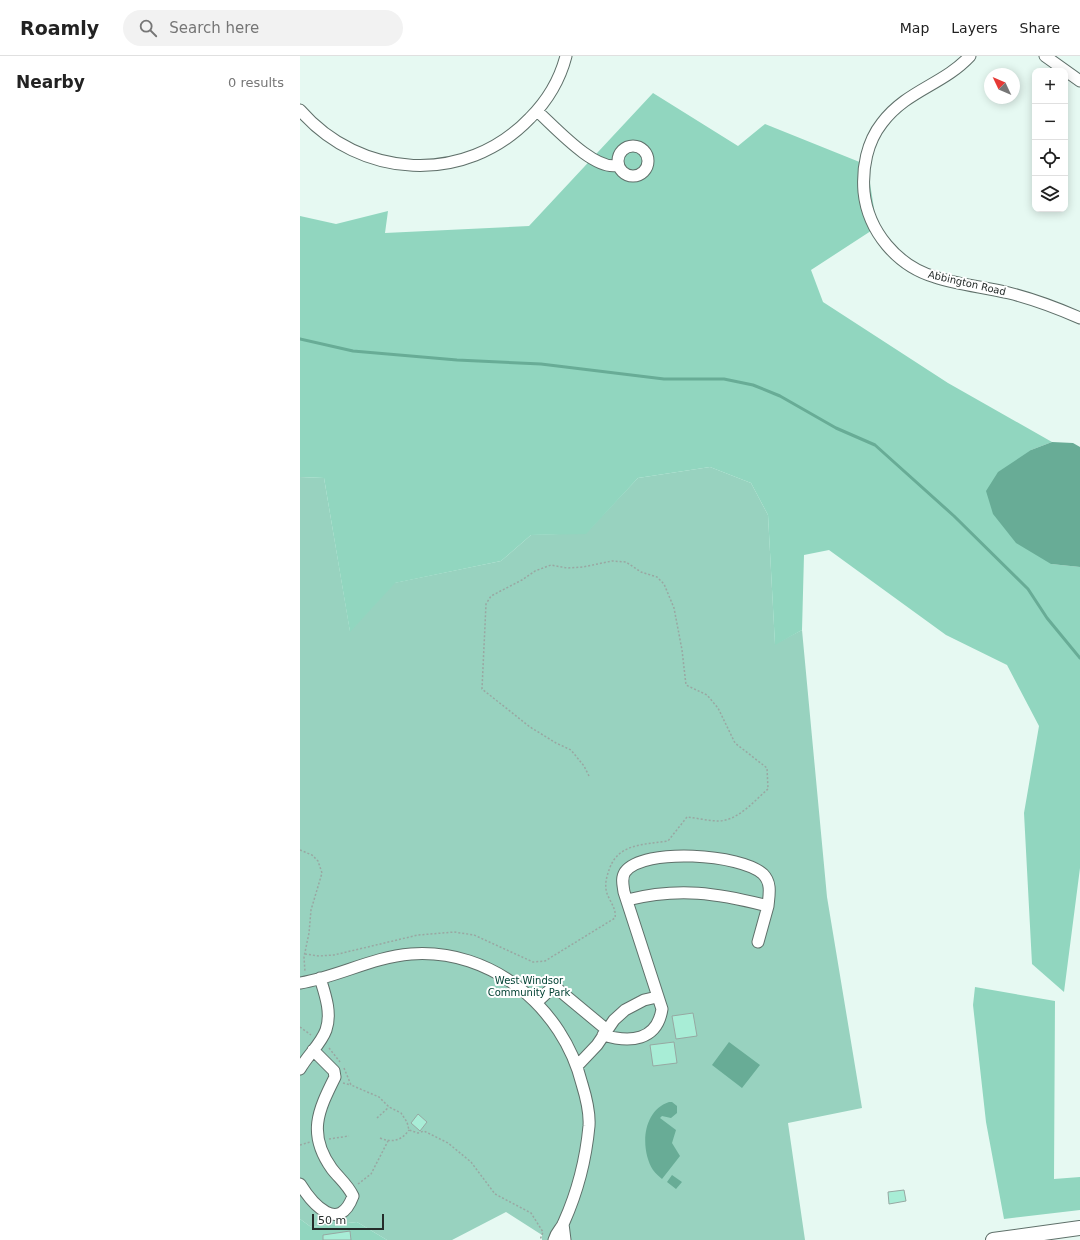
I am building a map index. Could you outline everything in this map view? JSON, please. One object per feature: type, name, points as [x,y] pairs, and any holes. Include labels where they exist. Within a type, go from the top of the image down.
[{"type":"main road","points":[[992,1240],[1080,1228]]},
{"type":"street","points":[[300,110],[328,136],[356,152],[380,161],[418,166],[455,162],[490,149],[523,126],[537,111],[558,79],[566,56]]},
{"type":"street","name":"Abbington Road","points":[[970,56],[948,75],[902,101],[880,124],[873,138],[864,169],[865,199],[870,216],[876,230],[894,254],[908,265],[922,272],[943,279],[1010,293],[1042,303],[1080,318]]},
{"type":"street","points":[[1045,56],[1080,81]]},
{"type":"street","points":[[537,111],[564,136],[598,163],[612,167],[618,165]]},
{"type":"street","points":[[537,1002],[554,986],[605,1033],[618,1040],[632,1039],[654,1030],[660,1019],[662,1009],[627,900],[622,878],[633,865],[681,856],[711,857],[747,865],[763,874],[770,888],[768,906],[758,942]]},
{"type":"street","points":[[627,900],[654,894],[697,892],[725,895],[768,906]]},
{"type":"street","points":[[304,982],[384,958],[412,954],[440,956],[458,958],[485,967],[509,980],[537,1002],[566,1039],[578,1065],[587,1101],[589,1124],[578,1183],[564,1224],[565,1240]]},
{"type":"street","points":[[300,1069],[312,1050],[315,1036],[326,1030],[328,1014],[320,978]]},
{"type":"street","points":[[578,1065],[614,1020],[626,1010],[644,1000],[657,997]]},
{"type":"street","points":[[300,1184],[321,1210],[336,1215],[343,1213],[349,1206],[353,1196],[350,1189],[324,1157],[318,1138],[319,1112],[335,1077],[334,1071],[312,1050]]},
{"type":"street","points":[[554,1240],[556,1231],[564,1224]]},
{"type":"path","points":[[305,954],[320,956],[334,955],[418,935],[454,932],[474,935],[533,962],[545,961],[615,918],[616,912],[606,890],[606,878],[611,863],[619,853],[632,846],[668,841],[687,817],[719,821],[729,819],[740,814],[768,789],[767,768],[735,743],[718,708],[707,695],[686,685],[682,650],[674,608],[664,584],[657,577],[641,572],[626,562],[612,561],[583,567],[567,568],[551,565],[535,571],[522,580],[491,596],[486,604],[482,689],[530,727],[556,743],[571,750],[584,766],[589,776]]},
{"type":"path","points":[[300,850],[312,855],[318,861],[322,873],[311,910],[305,954],[304,982]]},
{"type":"path","points":[[300,1027],[315,1036],[333,1051],[347,1072],[351,1085],[379,1097],[389,1107],[401,1113],[407,1122],[409,1130],[404,1137],[397,1140],[388,1141],[380,1138]]},
{"type":"path","points":[[377,1118],[389,1107]]},
{"type":"path","points":[[409,1130],[418,1133],[424,1130],[448,1143],[471,1162],[495,1194],[531,1213],[543,1232],[540,1240]]},
{"type":"path","points":[[350,1189],[364,1181],[371,1174],[388,1141]]},
{"type":"green space","name":"West Windsor Community Park","points":[[710,467],[751,483],[768,515],[775,644],[802,630],[827,897],[862,1108],[788,1123],[805,1240],[542,1240],[542,1235],[506,1212],[452,1240],[387,1240],[357,1222],[311,1227],[300,1219],[300,477],[324,478],[350,631],[394,583],[501,561],[531,535],[586,533],[638,478]]},
{"type":"shaded area","points":[[653,93],[738,146],[765,124],[867,165],[877,227],[811,270],[823,302],[948,383],[1052,442],[1031,450],[1051,564],[1080,567],[1080,868],[1064,992],[1032,964],[1024,813],[1039,726],[1007,665],[946,635],[829,550],[804,555],[802,630],[775,645],[768,515],[751,483],[710,467],[638,478],[586,534],[531,535],[501,561],[395,583],[350,632],[324,478],[300,477],[300,216],[336,224],[388,211],[385,233],[529,226]]},
{"type":"shaded area","points":[[1052,442],[1073,443],[1080,447],[1080,567],[1051,564],[1016,543],[993,514],[986,491],[998,472],[1031,450]]},
{"type":"shaded area","points":[[975,987],[1055,1001],[1054,1179],[1080,1177],[1080,1210],[1004,1219],[986,1122],[973,1005]]},
{"type":"shaded area","points":[[729,1042],[760,1065],[742,1088],[712,1065]]},
{"type":"shaded area","points":[[669,1102],[672,1102],[677,1106],[677,1113],[671,1118],[662,1116],[660,1118],[676,1130],[672,1143],[680,1156],[662,1179],[653,1170],[646,1152],[645,1142],[646,1132],[653,1113]]},
{"type":"shaded area","points":[[672,1175],[682,1182],[676,1189],[667,1182]]},
{"type":"shaded area","points":[[300,1219],[311,1227],[357,1222],[387,1240],[300,1240]]},
{"type":"building","points":[[693,1013],[697,1036],[676,1039],[672,1016]]},
{"type":"building","points":[[674,1042],[677,1063],[653,1066],[650,1045]]},
{"type":"building","points":[[418,1114],[427,1122],[420,1131],[411,1123]]},
{"type":"building","points":[[904,1190],[906,1201],[889,1204],[888,1192]]},
{"type":"building","points":[[350,1231],[351,1240],[323,1240],[323,1235]]},
{"type":"waterway","points":[[300,339],[353,351],[457,360],[541,364],[664,379],[724,379],[753,385],[780,396],[836,428],[875,445],[954,516],[1028,589],[1047,618],[1080,658]]}]
